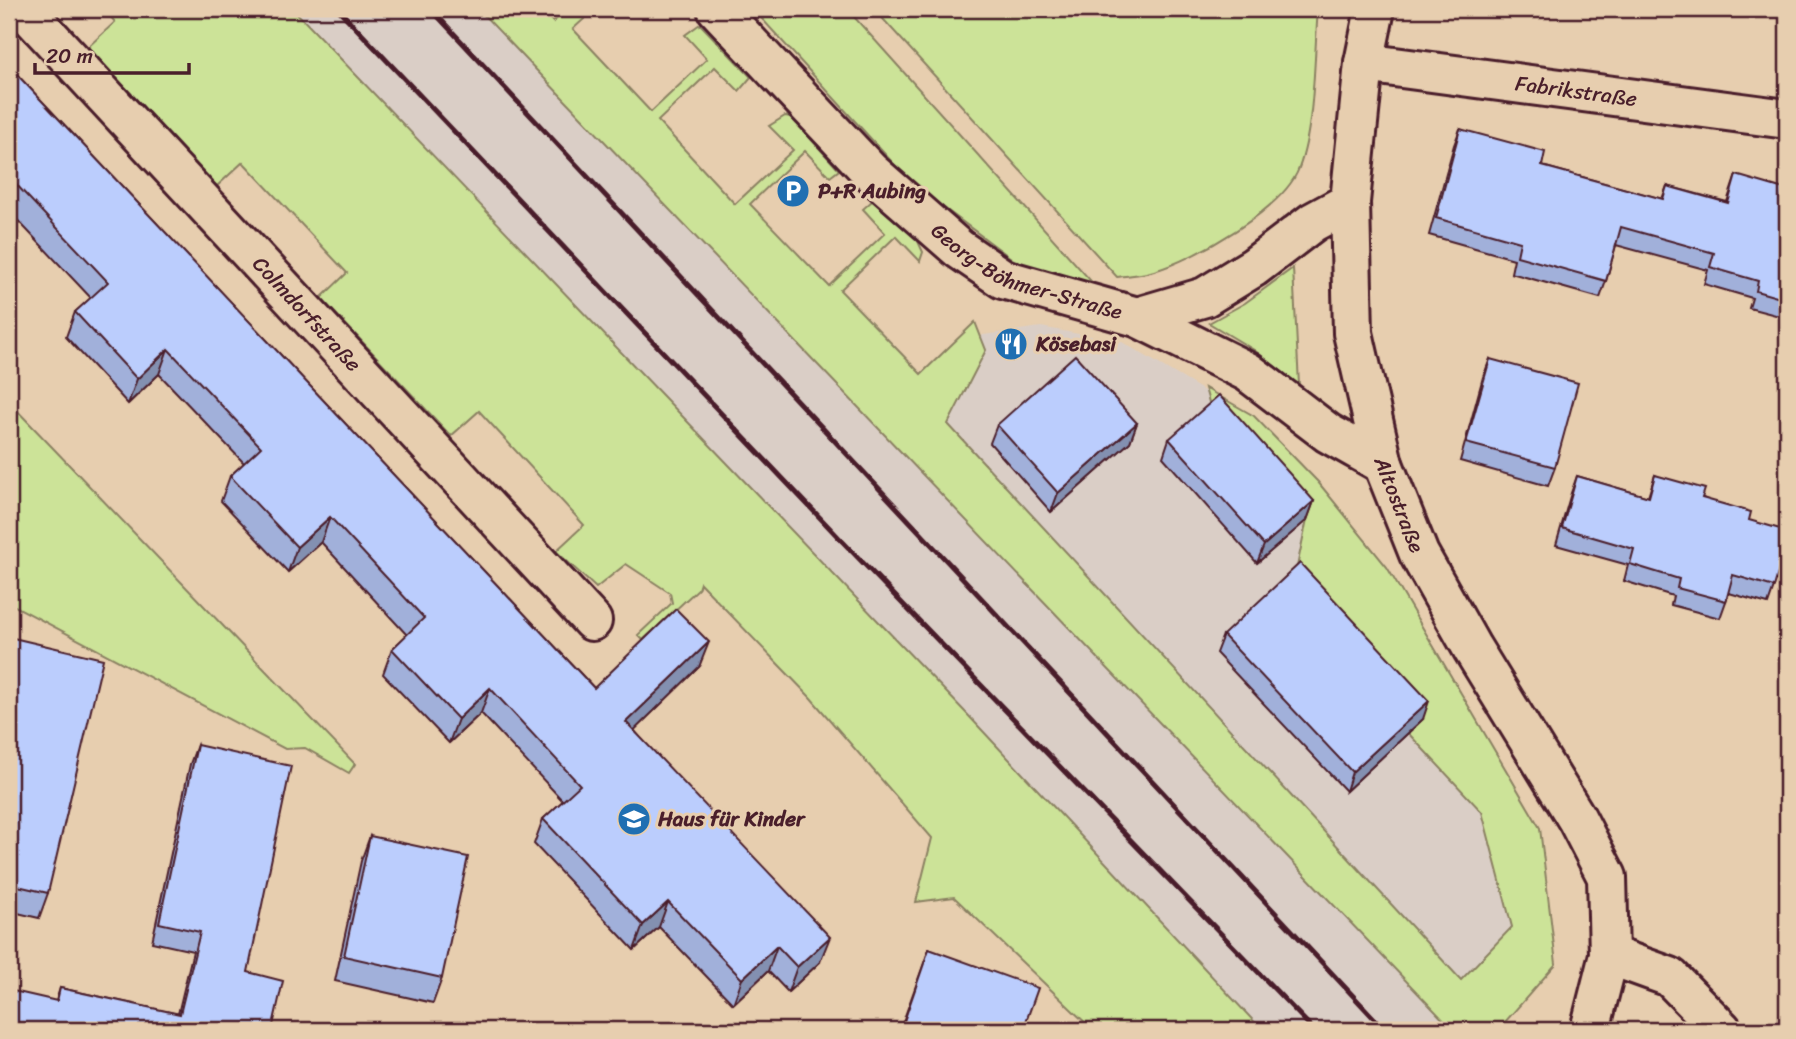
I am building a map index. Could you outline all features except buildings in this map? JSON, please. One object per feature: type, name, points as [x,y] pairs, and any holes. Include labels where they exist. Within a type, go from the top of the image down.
[{"type":"street","name":"Colmdorfstraße","points":[[24,9],[592,621]]},
{"type":"street","name":"Georg-Böhmer-Straße","points":[[717,9],[870,171],[959,249],[1003,279],[1137,317],[1248,372],[1328,433],[1383,464]]},
{"type":"street","name":"Altostraße","points":[[1374,9],[1364,63],[1350,202],[1353,333],[1383,464],[1419,554],[1472,648],[1577,819],[1607,877],[1609,954],[1590,1030]]},
{"type":"street","name":"Fabrikstraße","points":[[1364,63],[1787,119]]},
{"type":"street","name":"Georg-Böhmer-Straße","points":[[1137,317],[1205,298],[1254,267],[1313,222],[1350,202]]},
{"type":"street","points":[[1609,954],[1670,977],[1722,1030]]},
{"type":"shaded area","points":[[293,9],[508,9],[909,410],[983,335],[1041,327],[1122,342],[1243,414],[1535,828],[1496,1030],[1262,1030],[967,714]]},
{"type":"green space","points":[[104,9],[293,9],[967,714],[1262,1030],[1093,1030],[954,897],[916,902],[932,838],[810,697],[700,583],[698,589],[643,640],[638,635],[672,603],[670,593],[626,564],[596,588],[556,551],[584,525],[479,411],[451,436],[321,298],[347,273],[243,162],[216,187],[88,47],[115,22]]},
{"type":"green space","points":[[478,9],[541,9],[553,22],[567,9],[595,9],[573,29],[651,112],[707,59],[685,35],[700,24],[751,77],[739,91],[715,67],[658,121],[735,204],[793,150],[769,126],[785,116],[791,117],[839,170],[830,177],[805,151],[750,204],[829,286],[885,233],[863,209],[873,200],[916,237],[923,252],[920,261],[896,236],[840,290],[921,374],[975,322],[986,350],[948,424],[1461,980],[1512,927],[1482,812],[1408,733],[1294,581],[1307,519],[1212,413],[1205,388],[1254,416],[1318,482],[1387,567],[1540,828],[1556,964],[1498,1030],[1453,1030]]},
{"type":"green space","points":[[753,9],[847,9],[1099,290],[1027,270],[912,184]]},
{"type":"green space","points":[[874,9],[1318,9],[1311,111],[1299,168],[1276,200],[1214,244],[1154,271],[1117,277]]},
{"type":"green space","points":[[1293,268],[1299,385],[1254,350],[1209,323],[1245,303]]},
{"type":"green space","points":[[9,402],[355,764],[349,773],[305,748],[285,749],[9,603]]},
{"type":"railway","points":[[338,9],[843,542],[1314,1030]]},
{"type":"railway","points":[[431,9],[1385,1030]]},
{"type":"place","name":"P+R Aubing","points":[[793,191]]},
{"type":"place","name":"Kösebasi","points":[[1011,344]]},
{"type":"place","name":"Haus für Kinder","points":[[634,819]]}]
